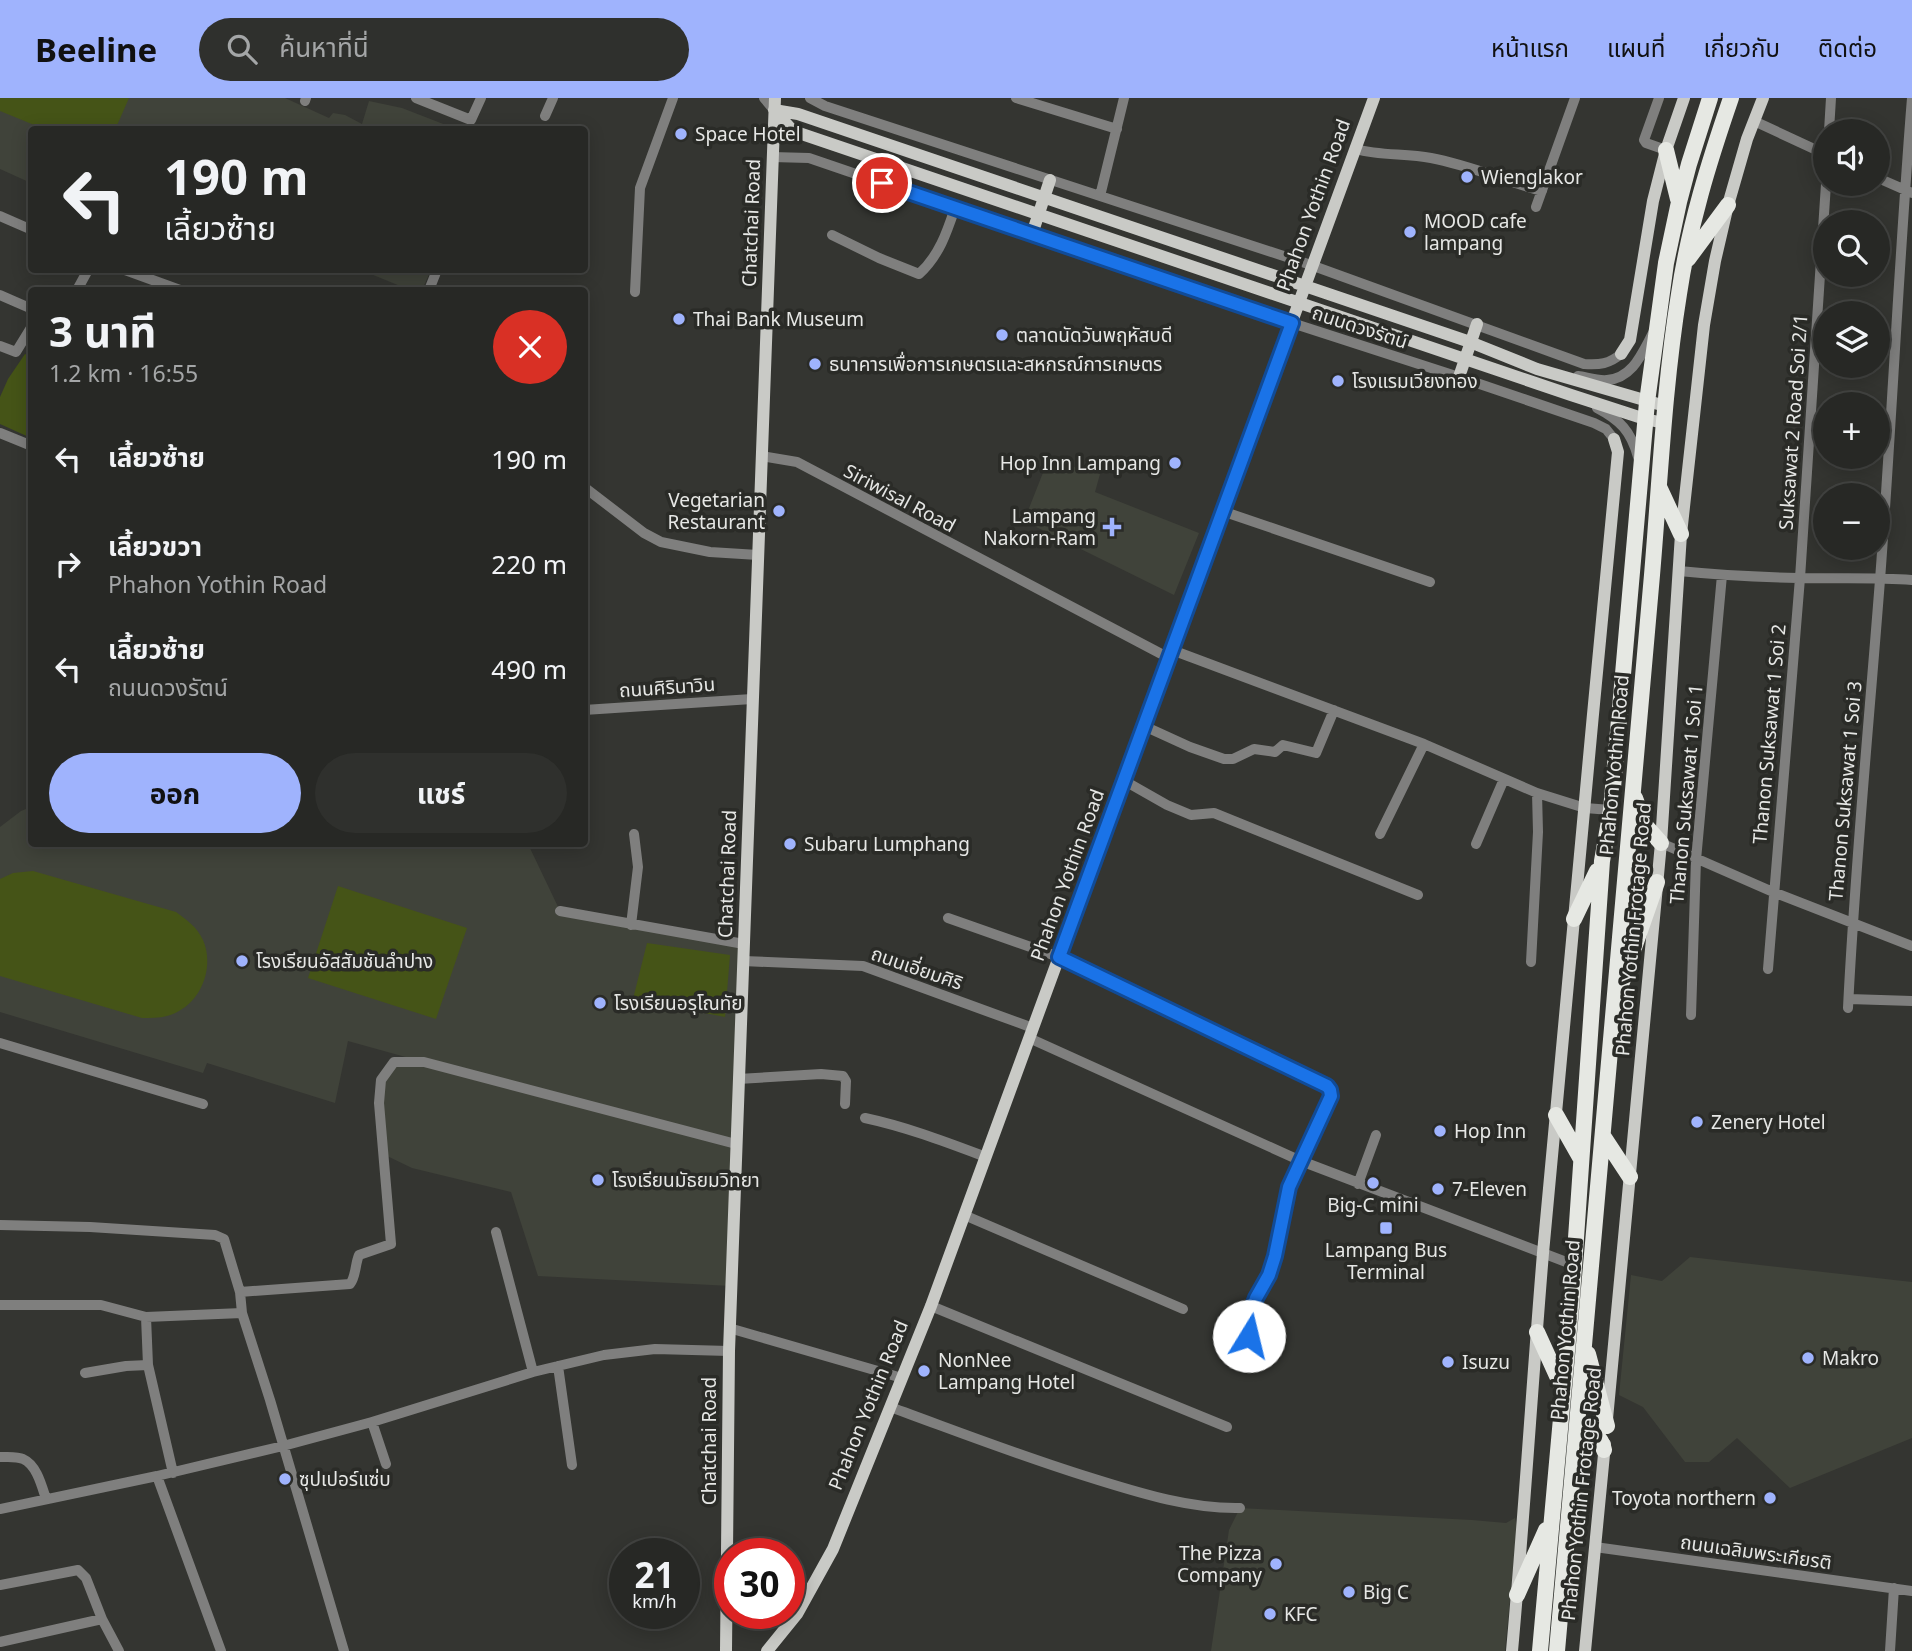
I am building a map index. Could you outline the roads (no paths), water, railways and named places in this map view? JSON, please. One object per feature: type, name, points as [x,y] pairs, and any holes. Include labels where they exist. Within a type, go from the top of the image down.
[{"type":"highway","name":"Phahon Yothin Road","points":[[1540,1651],[1574,1265],[1602,861],[1611,810],[1645,419],[1657,326],[1679,202],[1710,98]]},
{"type":"highway","name":"Phahon Yothin Road","points":[[1557,1651],[1665,406],[1685,264],[1704,177],[1731,98]]},
{"type":"highway","points":[[1666,150],[1679,202]]},
{"type":"highway","points":[[1685,264],[1728,206]]},
{"type":"highway","points":[[1659,487],[1681,534]]},
{"type":"highway","points":[[1633,793],[1644,825],[1661,843]]},
{"type":"highway","points":[[1574,919],[1602,861]]},
{"type":"highway","points":[[1615,1004],[1657,882]]},
{"type":"highway","points":[[1556,1115],[1581,1159]]},
{"type":"highway","points":[[1603,1136],[1630,1177]]},
{"type":"highway","points":[[1574,1265],[1591,1266]]},
{"type":"highway","points":[[1536,1337],[1563,1389]]},
{"type":"highway","points":[[1585,1341],[1607,1426]]},
{"type":"highway","points":[[1576,1450],[1589,1434],[1602,1441],[1604,1450]]},
{"type":"highway","points":[[1517,1595],[1552,1518]]},
{"type":"main road","name":"Phahon Yothin Road","points":[[767,1651],[797,1614],[833,1549],[931,1306],[1374,98]]},
{"type":"main road","points":[[1621,354],[1630,340],[1653,201],[1666,150],[1684,98]]},
{"type":"main road","name":"Phahon Yothin Frotage Road","points":[[1585,1651],[1661,843],[1681,534],[1704,325],[1728,206],[1763,98]]},
{"type":"main road","name":"Chatchai Road","points":[[726,1651],[729,1328],[774,104]]},
{"type":"main road","points":[[774,104],[1471,342],[1537,369],[1665,406]]},
{"type":"main road","points":[[774,104],[793,131],[1570,395],[1664,423]]},
{"type":"main road","points":[[1031,234],[1050,180]]},
{"type":"main road","points":[[1459,377],[1477,324]]},
{"type":"main road","points":[[1512,1651],[1543,1254],[1618,452],[1614,439]]},
{"type":"street","points":[[416,98],[471,125],[481,98]]},
{"type":"street","points":[[545,116],[553,98]]},
{"type":"street","points":[[635,292],[640,188],[673,98]]},
{"type":"street","points":[[764,98],[774,104]]},
{"type":"street","points":[[810,98],[825,106],[1313,265],[1584,363],[1599,365],[1621,354]]},
{"type":"street","points":[[1016,98],[1116,129]]},
{"type":"street","points":[[1100,196],[1124,98]]},
{"type":"street","points":[[1536,207],[1575,98]]},
{"type":"street","points":[[1659,98],[1644,140],[1666,150]]},
{"type":"street","points":[[1830,119],[1831,98]]},
{"type":"street","name":"Thanon Suksawat 1 Soi 3","points":[[1887,392],[1908,192],[1912,98]]},
{"type":"street","points":[[1754,121],[1813,148]]},
{"type":"street","points":[[1356,149],[1374,154],[1399,153],[1431,158],[1542,191]]},
{"type":"street","name":"ถนนดวงรัตน์","points":[[772,157],[809,158],[1594,423],[1606,429],[1614,439]]},
{"type":"street","points":[[1890,184],[1908,192]]},
{"type":"street","name":"Suksawat 2 Road Soi 2/1","points":[[1800,578],[1825,196]]},
{"type":"street","points":[[832,235],[919,274],[940,247],[955,208]]},
{"type":"street","points":[[0,216],[28,228]]},
{"type":"street","points":[[133,273],[172,287]]},
{"type":"street","points":[[0,295],[28,307]]},
{"type":"street","points":[[1537,369],[1606,380],[1619,377],[1630,372],[1638,362],[1657,326]]},
{"type":"street","points":[[0,346],[16,352],[28,332]]},
{"type":"street","points":[[1570,395],[1613,416],[1623,425],[1635,444],[1641,467]]},
{"type":"street","points":[[0,433],[28,444]]},
{"type":"street","name":"Siriwisal Road","points":[[761,456],[797,462],[1170,654],[1424,744],[1537,793],[1585,808],[1611,810]]},
{"type":"street","name":"Thanon Suksawat 1 Soi 3","points":[[1882,469],[1880,578],[1848,1003],[1912,1001]]},
{"type":"street","points":[[588,490],[644,533],[661,542],[710,552],[758,555]]},
{"type":"street","points":[[1222,510],[1430,582]]},
{"type":"street","points":[[1679,571],[1722,575],[1912,580]]},
{"type":"street","name":"Thanon Suksawat 1 Soi 1","points":[[1690,1015],[1696,860],[1722,575]]},
{"type":"street","name":"Thanon Suksawat 1 Soi 2","points":[[1768,970],[1800,578]]},
{"type":"street","name":"ถนนศิรินาวิน","points":[[588,710],[752,699]]},
{"type":"street","points":[[1144,726],[1224,759],[1233,759],[1254,749],[1275,752],[1283,745],[1316,753],[1334,710]]},
{"type":"street","points":[[1380,834],[1424,744]]},
{"type":"street","points":[[1476,844],[1504,779]]},
{"type":"street","points":[[1124,780],[1167,805],[1191,815],[1214,813],[1418,895]]},
{"type":"street","points":[[1531,962],[1538,832],[1537,793]]},
{"type":"street","points":[[631,925],[638,867],[634,834]]},
{"type":"street","points":[[1661,843],[1773,892],[1912,946]]},
{"type":"street","points":[[560,911],[744,944]]},
{"type":"street","points":[[948,918],[1059,957],[1327,1086],[1330,1090],[1331,1096],[1289,1187],[1275,1256],[1250,1314],[1249,1336],[1256,1360]]},
{"type":"street","name":"ถนนเอี่ยมศิริ","points":[[743,961],[863,966],[1031,1033],[1301,1161],[1574,1265]]},
{"type":"street","points":[[0,1043],[203,1104]]},
{"type":"street","points":[[240,1292],[351,1284],[359,1255],[391,1244],[379,1103],[381,1080],[394,1062],[424,1062],[736,1144]]},
{"type":"street","points":[[738,1079],[821,1074],[843,1076],[846,1081],[845,1104]]},
{"type":"street","points":[[865,1118],[923,1133],[986,1157]]},
{"type":"street","points":[[1358,1184],[1377,1135]]},
{"type":"street","points":[[964,1215],[1182,1309]]},
{"type":"street","points":[[0,1225],[90,1227],[215,1235],[224,1239],[240,1292],[242,1313],[344,1651]]},
{"type":"street","points":[[496,1232],[533,1372]]},
{"type":"street","points":[[0,1305],[101,1305],[146,1317],[242,1313]]},
{"type":"street","points":[[931,1306],[1227,1427]]},
{"type":"street","points":[[146,1317],[148,1365],[173,1472]]},
{"type":"street","points":[[729,1328],[902,1378]]},
{"type":"street","points":[[0,1509],[283,1446],[372,1422],[533,1372],[604,1355],[655,1349],[729,1351]]},
{"type":"street","points":[[85,1374],[126,1366],[148,1365]]},
{"type":"street","points":[[558,1366],[572,1465]]},
{"type":"street","points":[[890,1407],[1049,1465],[1125,1489],[1199,1504],[1240,1508]]},
{"type":"street","points":[[372,1422],[386,1464]]},
{"type":"street","points":[[0,1457],[22,1458],[27,1462],[40,1482],[46,1499]]},
{"type":"street","points":[[157,1476],[220,1651]]},
{"type":"street","name":"ถนนเฉลิมพระเกียรติ","points":[[1595,1547],[1912,1591]]},
{"type":"street","points":[[0,1585],[78,1570],[86,1578],[102,1619],[119,1651]]},
{"type":"street","points":[[1890,1651],[1895,1588]]},
{"type":"street","points":[[0,1642],[102,1619]]},
{"type":"place","name":"Space Hotel","points":[[681,134]]},
{"type":"place","name":"Wienglakor","points":[[1467,177]]},
{"type":"place","name":"MOOD cafe lampang","points":[[1410,232]]},
{"type":"place","name":"Thai Bank Museum","points":[[679,319]]},
{"type":"place","name":"ตลาดนัดวันพฤหัสบดี","points":[[1002,335]]},
{"type":"place","name":"ธนาคารเพื่อการเกษตรและสหกรณ์การเกษตร","points":[[815,364]]},
{"type":"place","name":"โรงแรมเวียงทอง","points":[[1338,381]]},
{"type":"place","name":"Hop Inn Lampang","points":[[1175,463]]},
{"type":"place","name":"Vegetarian Restaurant","points":[[779,511]]},
{"type":"place","name":"Lampang Nakorn-Ram","points":[[1112,527]]},
{"type":"place","name":"Subaru Lumphang","points":[[790,844]]},
{"type":"place","name":"โรงเรียนอัสสัมชันลำปาง","points":[[242,961]]},
{"type":"place","name":"โรงเรียนอรุโณทัย","points":[[600,1003]]},
{"type":"place","name":"Zenery Hotel","points":[[1697,1122]]},
{"type":"place","name":"Hop Inn","points":[[1440,1131]]},
{"type":"place","name":"โรงเรียนมัธยมวิทยา","points":[[598,1180]]},
{"type":"place","name":"Big-C mini","points":[[1373,1183]]},
{"type":"place","name":"7-Eleven","points":[[1438,1189]]},
{"type":"place","name":"Lampang Bus Terminal","points":[[1386,1228]]},
{"type":"place","name":"Makro","points":[[1808,1358]]},
{"type":"place","name":"Isuzu","points":[[1448,1362]]},
{"type":"place","name":"NonNee Lampang Hotel","points":[[924,1371]]},
{"type":"place","name":"ซุปเปอร์แซ่บ","points":[[285,1479]]},
{"type":"place","name":"Toyota northern","points":[[1770,1498]]},
{"type":"place","name":"The Pizza Company","points":[[1276,1564]]},
{"type":"place","name":"Big C","points":[[1349,1592]]},
{"type":"place","name":"KFC","points":[[1270,1614]]}]
